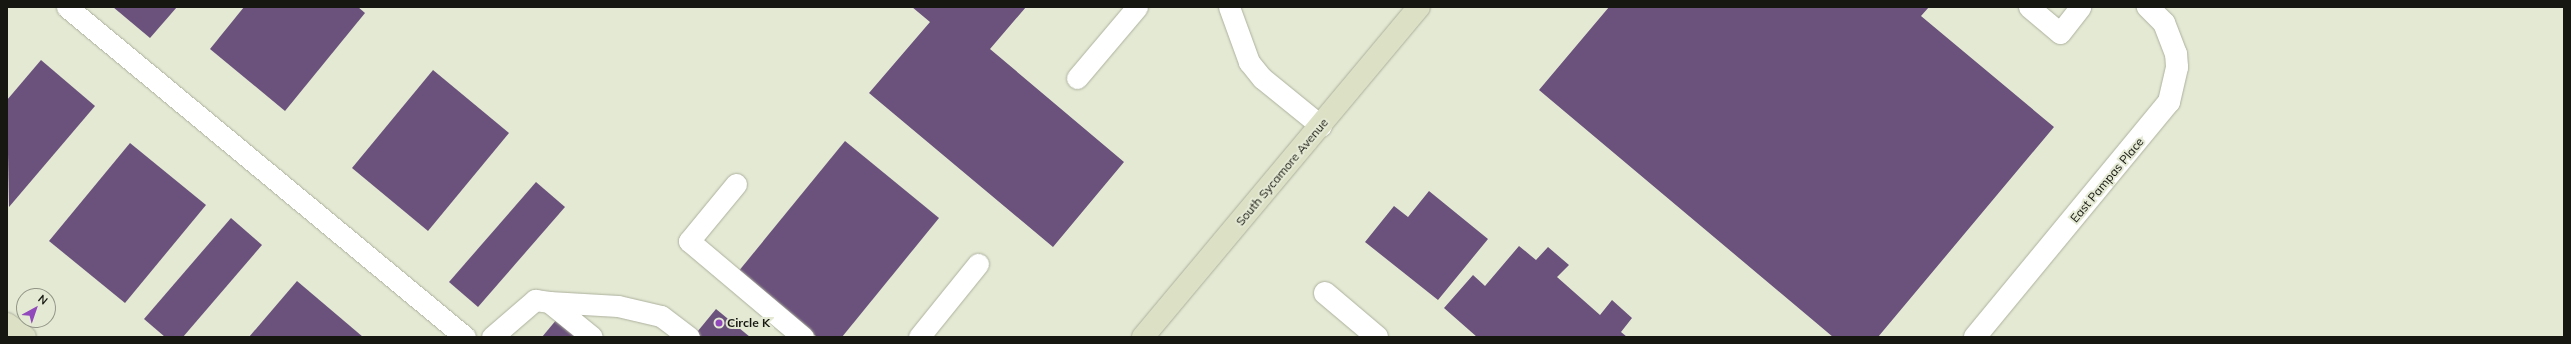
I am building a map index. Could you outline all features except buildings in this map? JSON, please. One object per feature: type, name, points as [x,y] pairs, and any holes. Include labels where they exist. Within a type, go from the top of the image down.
[{"type":"main road","name":"South Sycamore Avenue","points":[[1143,337],[1419,7]]},
{"type":"main road","points":[[7,324],[25,337]]},
{"type":"street","name":"East Pampas Place","points":[[1975,337],[2169,102],[2177,67],[2176,54],[2164,23],[2148,7]]},
{"type":"street","points":[[1325,293],[1377,337]]},
{"type":"lane","points":[[67,7],[465,337]]},
{"type":"lane","points":[[1077,78],[1137,7]]},
{"type":"lane","points":[[1229,7],[1249,62],[1262,78],[1321,126]]},
{"type":"lane","points":[[2029,7],[2060,33],[2080,7]]},
{"type":"lane","points":[[736,184],[688,241],[803,337]]},
{"type":"lane","points":[[919,337],[978,264]]},
{"type":"lane","points":[[492,337],[535,300],[618,306],[661,316],[689,337]]},
{"type":"lane","points":[[549,302],[592,337]]},
{"type":"place","name":"Circle K","points":[[719,323]]}]
